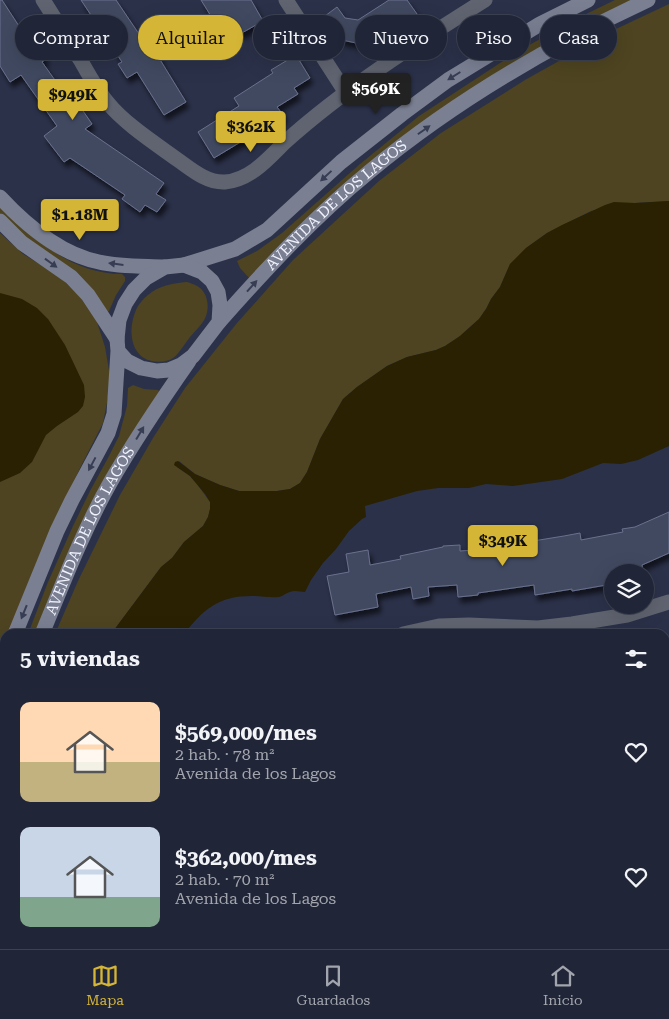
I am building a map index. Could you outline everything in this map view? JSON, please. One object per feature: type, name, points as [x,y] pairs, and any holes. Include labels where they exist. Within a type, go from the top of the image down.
[{"type":"street","points":[[43,0],[108,104],[152,142],[197,173],[213,181],[225,182],[237,180],[248,175],[286,141],[346,93],[412,46],[485,0]]},
{"type":"street","points":[[286,0],[346,93]]},
{"type":"street","name":"AVENIDA DE LOS LAGOS","points":[[184,265],[235,249],[267,230],[341,162],[441,86],[540,24],[588,0]]},
{"type":"street","name":"AVENIDA DE LOS LAGOS","points":[[219,322],[268,267],[313,223],[369,172],[421,132],[480,92],[536,58],[604,20],[648,0]]},
{"type":"street","points":[[0,197],[19,216],[48,239],[72,254],[99,262],[124,265],[165,267],[184,265],[202,272],[212,281],[218,292],[220,305],[219,322],[193,356],[181,365],[169,370],[157,371],[141,368],[127,361],[88,295],[71,277],[22,243],[0,221]]},
{"type":"street","points":[[117,345],[119,320],[125,304],[134,290],[146,278],[165,267]]},
{"type":"street","name":"AVENIDA DE LOS LAGOS","points":[[17,629],[72,500],[108,433],[114,414],[117,345]]},
{"type":"street","name":"AVENIDA DE LOS LAGOS","points":[[44,629],[74,557],[110,483],[150,417],[193,356]]},
{"type":"street","points":[[521,629],[580,623],[627,615],[669,602]]},
{"type":"street","points":[[426,629],[439,626],[468,629]]},
{"type":"shaded area","points":[[615,0],[638,0],[612,15],[584,15]]},
{"type":"shaded area","points":[[669,4],[669,201],[635,203],[591,211],[547,233],[526,248],[510,264],[500,287],[479,319],[460,336],[436,350],[407,357],[387,366],[343,399],[320,439],[307,472],[300,483],[290,489],[239,491],[195,474],[179,461],[177,467],[190,476],[210,502],[208,517],[203,526],[184,542],[172,558],[161,567],[115,629],[57,629],[78,581],[120,495],[153,438],[185,388],[237,323],[293,260],[379,181],[441,133],[525,80],[561,60],[617,60],[617,29]]},
{"type":"shaded area","points":[[540,39],[540,57],[424,125],[251,280],[240,268],[237,261],[257,251],[282,233],[360,164],[419,116],[505,60],[530,60],[530,45]]},
{"type":"shaded area","points":[[669,201],[669,446],[638,460],[621,464],[603,463],[562,479],[513,486],[486,484],[469,488],[438,488],[417,491],[365,506],[366,517],[349,531],[323,563],[305,592],[292,591],[280,597],[252,596],[230,598],[205,611],[188,629],[115,629],[161,567],[172,558],[184,542],[203,526],[208,517],[210,502],[190,476],[174,465],[175,462],[178,461],[195,474],[239,491],[290,489],[300,483],[307,472],[320,439],[343,399],[357,387],[387,366],[407,357],[436,350],[460,336],[479,319],[486,309],[500,287],[510,264],[526,248],[547,233],[605,205],[614,202]]},
{"type":"shaded area","points":[[0,207],[41,242],[70,261],[86,268],[122,274],[125,277],[125,281],[109,311],[107,312],[0,213]]},
{"type":"shaded area","points":[[0,233],[23,254],[59,276],[81,298],[96,319],[105,347],[111,382],[103,423],[37,561],[10,629],[0,629]]},
{"type":"shaded area","points":[[187,282],[200,288],[207,299],[208,308],[205,319],[173,358],[159,362],[144,358],[135,348],[132,334],[133,319],[138,306],[142,300],[156,289],[171,284]]},
{"type":"shaded area","points":[[0,293],[22,299],[37,308],[48,319],[65,345],[84,385],[85,397],[83,406],[78,412],[46,435],[32,462],[20,473],[0,482]]},
{"type":"shaded area","points":[[133,385],[160,392],[42,629],[30,629],[73,526],[119,436],[127,406],[128,388]]},
{"type":"building","points":[[0,0],[2,0],[15,20],[15,60],[45,60],[42,62],[77,111],[81,108],[92,124],[85,129],[164,183],[156,194],[166,200],[157,212],[145,205],[140,212],[122,199],[125,195],[70,158],[64,162],[44,136],[57,126],[21,75],[10,82],[0,66]]},
{"type":"building","points":[[81,0],[116,0],[126,15],[91,15]]},
{"type":"building","points":[[201,0],[251,0],[260,15],[253,15],[253,27],[243,32],[243,15],[210,15]]},
{"type":"building","points":[[389,0],[407,0],[417,14],[415,15],[366,15]]},
{"type":"building","points":[[337,7],[343,15],[326,15]]},
{"type":"building","points":[[128,18],[138,33],[138,60],[160,60],[186,102],[164,115],[137,72],[127,78],[118,64],[122,62],[121,60],[128,60]]},
{"type":"building","points":[[345,18],[355,20],[355,43],[345,41]]},
{"type":"building","points":[[288,60],[299,60],[310,78],[294,88],[298,94],[277,107],[284,116],[214,158],[198,132],[239,106],[234,98],[273,73],[271,70]]},
{"type":"building","points":[[669,512],[669,553],[644,564],[604,564],[604,585],[535,595],[534,585],[458,597],[457,585],[428,587],[429,596],[413,599],[411,587],[376,594],[378,607],[335,615],[327,576],[349,572],[346,554],[368,550],[370,565],[401,559],[400,556],[443,546],[460,545],[460,551],[490,549],[580,533],[581,540],[623,532],[622,529],[635,527]]}]
